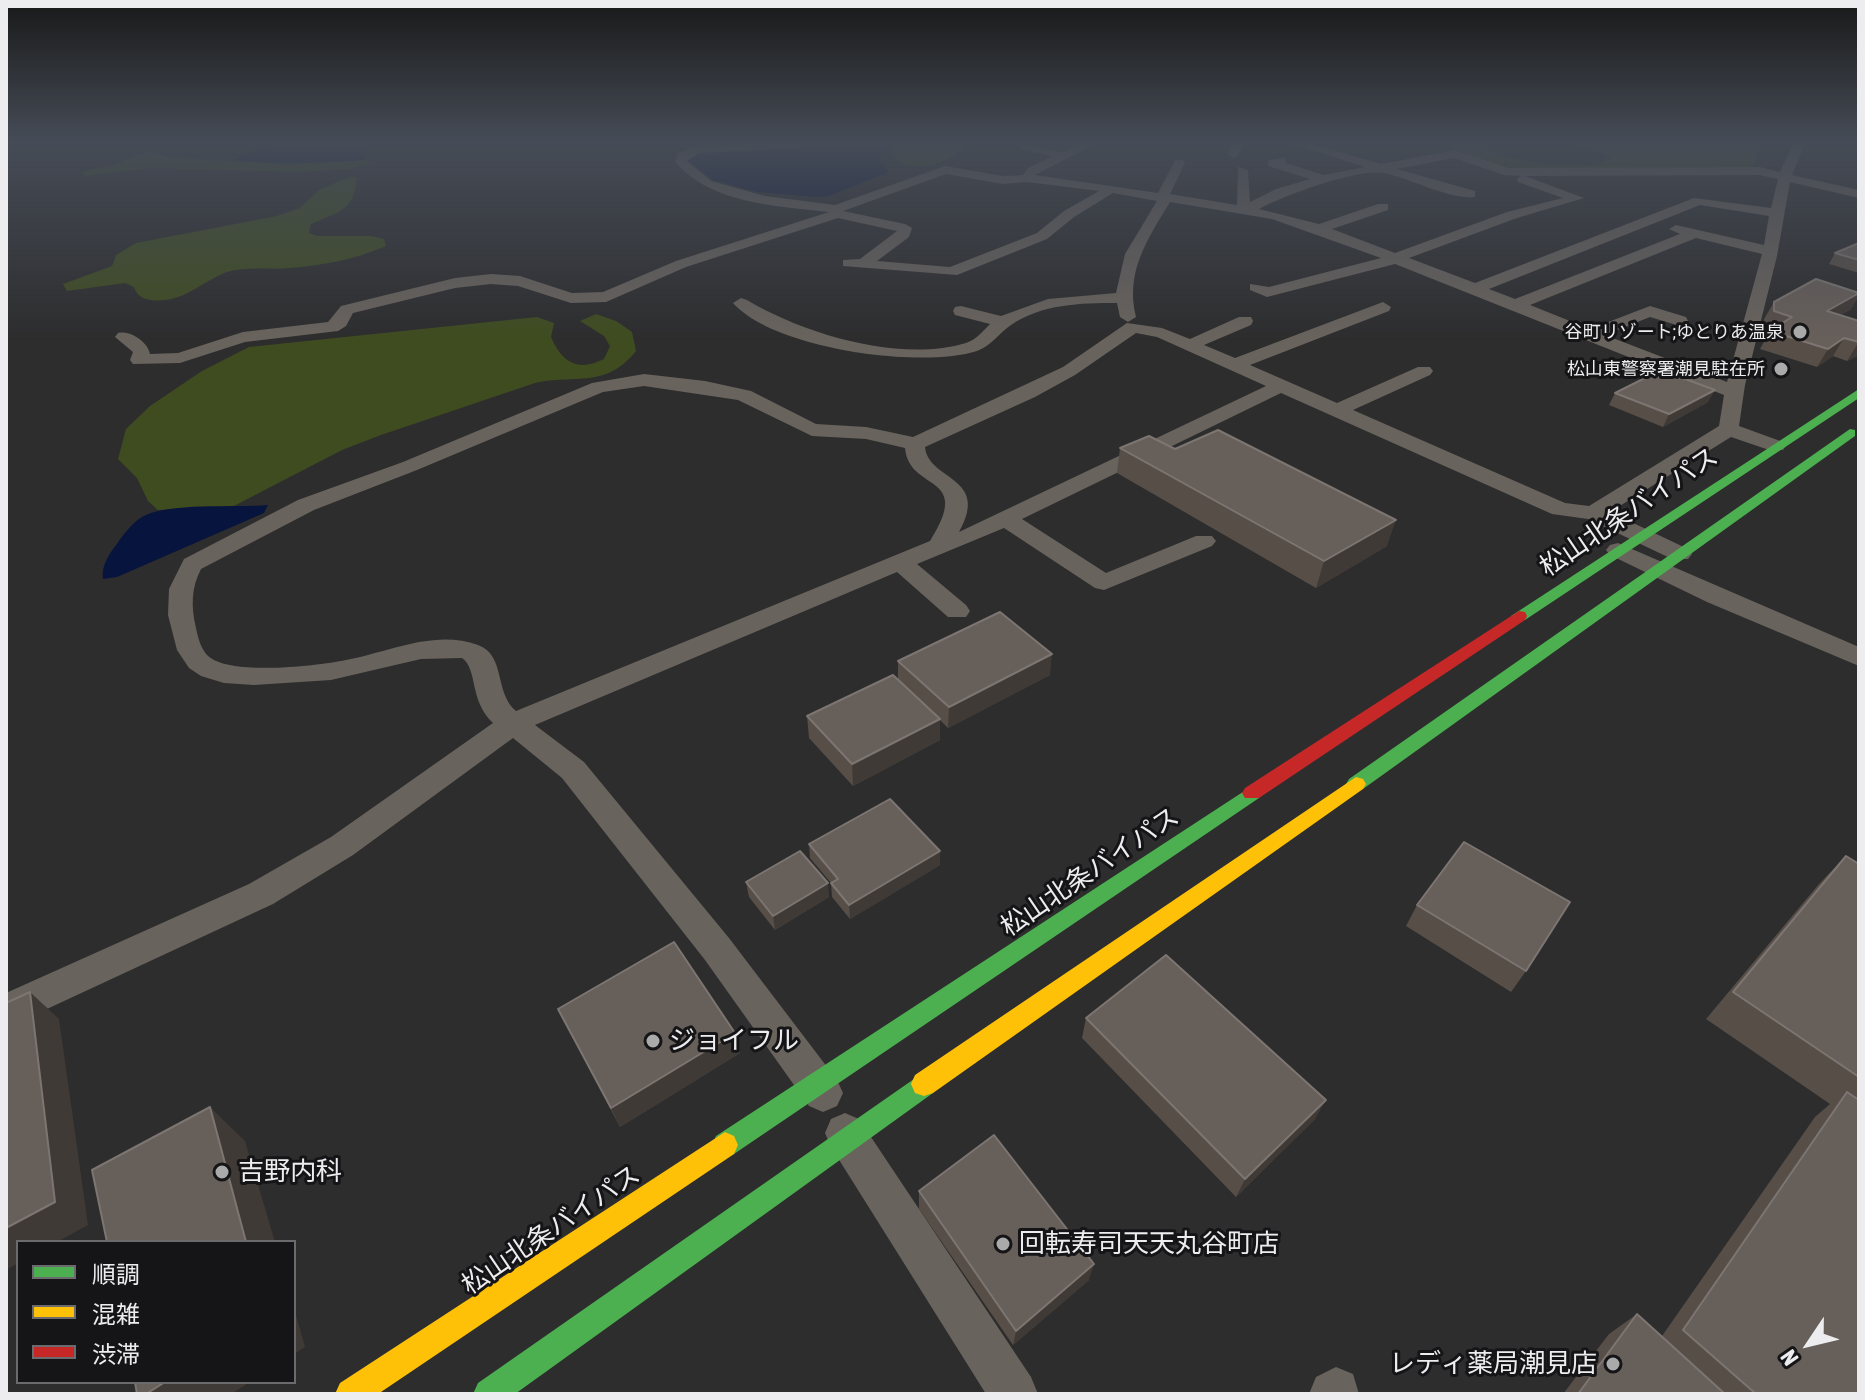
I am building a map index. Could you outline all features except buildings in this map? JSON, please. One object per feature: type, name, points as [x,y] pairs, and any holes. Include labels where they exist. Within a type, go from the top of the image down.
[{"type":"highway","name":"松山北条バイパス","points":[[351,1394],[1640,535],[1859,393]]},
{"type":"highway","points":[[489,1394],[847,1138],[1859,427]]},
{"type":"street","points":[[826,209],[905,228],[904,234],[855,264],[952,272],[1042,236],[1077,209]]},
{"type":"street","points":[[124,337],[139,346],[142,351],[139,360],[164,361],[235,338],[332,327],[340,322],[347,310],[359,306],[455,283],[491,279],[520,281],[571,298],[597,298],[626,290],[681,264],[841,209]]},
{"type":"street","points":[[1133,327],[1126,314],[1124,298],[1127,261],[1157,209]]},
{"type":"street","points":[[1234,209],[1289,219],[1318,229],[1732,391]]},
{"type":"street","points":[[1318,229],[1376,209]]},
{"type":"street","points":[[1256,287],[1267,292],[1316,276],[1394,258],[1534,209]]},
{"type":"street","points":[[1475,289],[1675,209]]},
{"type":"street","points":[[1752,209],[1775,213]]},
{"type":"street","points":[[1729,429],[1732,391],[1770,251],[1776,209]]},
{"type":"street","points":[[1644,220],[1770,251]]},
{"type":"street","points":[[1515,305],[1693,234]]},
{"type":"street","points":[[1379,281],[1422,268]]},
{"type":"street","points":[[741,303],[776,325],[879,352],[963,349],[976,346],[1002,322],[1040,304],[1124,298]]},
{"type":"street","points":[[1234,365],[1383,307]]},
{"type":"street","points":[[961,311],[1002,322]]},
{"type":"street","points":[[1589,335],[1650,311],[1680,321]]},
{"type":"street","points":[[1190,345],[1245,321]]},
{"type":"street","points":[[1014,1394],[847,1138],[818,1084],[717,949],[573,770],[492,706],[482,662],[471,651],[449,648],[343,670],[230,678],[210,672],[195,659],[185,642],[179,596],[182,578],[192,564],[306,505],[410,466],[599,387],[667,381],[705,387],[744,395],[812,430],[866,433],[915,444],[1042,385],[1133,327],[1162,333],[1560,509],[1593,513],[1680,554]]},
{"type":"street","points":[[1335,411],[1424,371]]},
{"type":"street","points":[[6,1011],[261,894],[342,846],[513,723],[1006,519],[1280,386]]},
{"type":"street","points":[[1729,429],[1776,446]]},
{"type":"street","points":[[1593,513],[1729,429]]},
{"type":"street","points":[[915,444],[914,452],[918,460],[948,483],[956,496],[957,509],[939,546]]},
{"type":"street","points":[[1006,519],[1104,583],[1204,541]]},
{"type":"street","points":[[1618,550],[1716,597],[1859,657]]},
{"type":"street","points":[[902,564],[957,611]]},
{"type":"green space","points":[[296,209],[342,209],[311,224],[309,233],[317,236],[371,236],[384,239],[386,246],[326,264],[234,270],[181,296],[165,300],[142,298],[134,287],[125,283],[67,291],[63,284],[112,266],[116,255],[136,243],[277,216]]},
{"type":"green space","points":[[596,314],[616,321],[632,332],[636,351],[613,371],[589,378],[535,383],[381,435],[342,450],[230,508],[158,510],[148,501],[137,478],[118,459],[126,429],[150,406],[202,371],[249,347],[537,317],[554,323],[551,337],[566,359],[586,365],[604,359],[610,346],[604,336],[580,321]]},
{"type":"water","points":[[268,505],[264,513],[117,577],[103,579],[104,565],[128,529],[153,512],[184,507]]},
{"type":"traffic: fast","points":[[1519,616],[1859,393]]},
{"type":"traffic: fast","points":[[1356,784],[1850,433]]},
{"type":"traffic: fast","points":[[725,1145],[1252,793]]},
{"type":"traffic: fast","points":[[489,1394],[924,1084]]},
{"type":"traffic: slow","points":[[924,1084],[1356,784]]},
{"type":"traffic: slow","points":[[351,1394],[725,1145]]},
{"type":"traffic: jam","points":[[1252,793],[1519,616]]},
{"type":"place","name":"谷町リゾート;ゆとりあ温泉","points":[[1800,332]]},
{"type":"place","name":"松山東警察署潮見駐在所","points":[[1781,369]]},
{"type":"place","name":"ジョイフル","points":[[653,1041]]},
{"type":"place","name":"吉野内科","points":[[222,1172]]},
{"type":"place","name":"回転寿司天天丸谷町店","points":[[1003,1244]]},
{"type":"place","name":"レディ薬局潮見店","points":[[1613,1364]]}]
